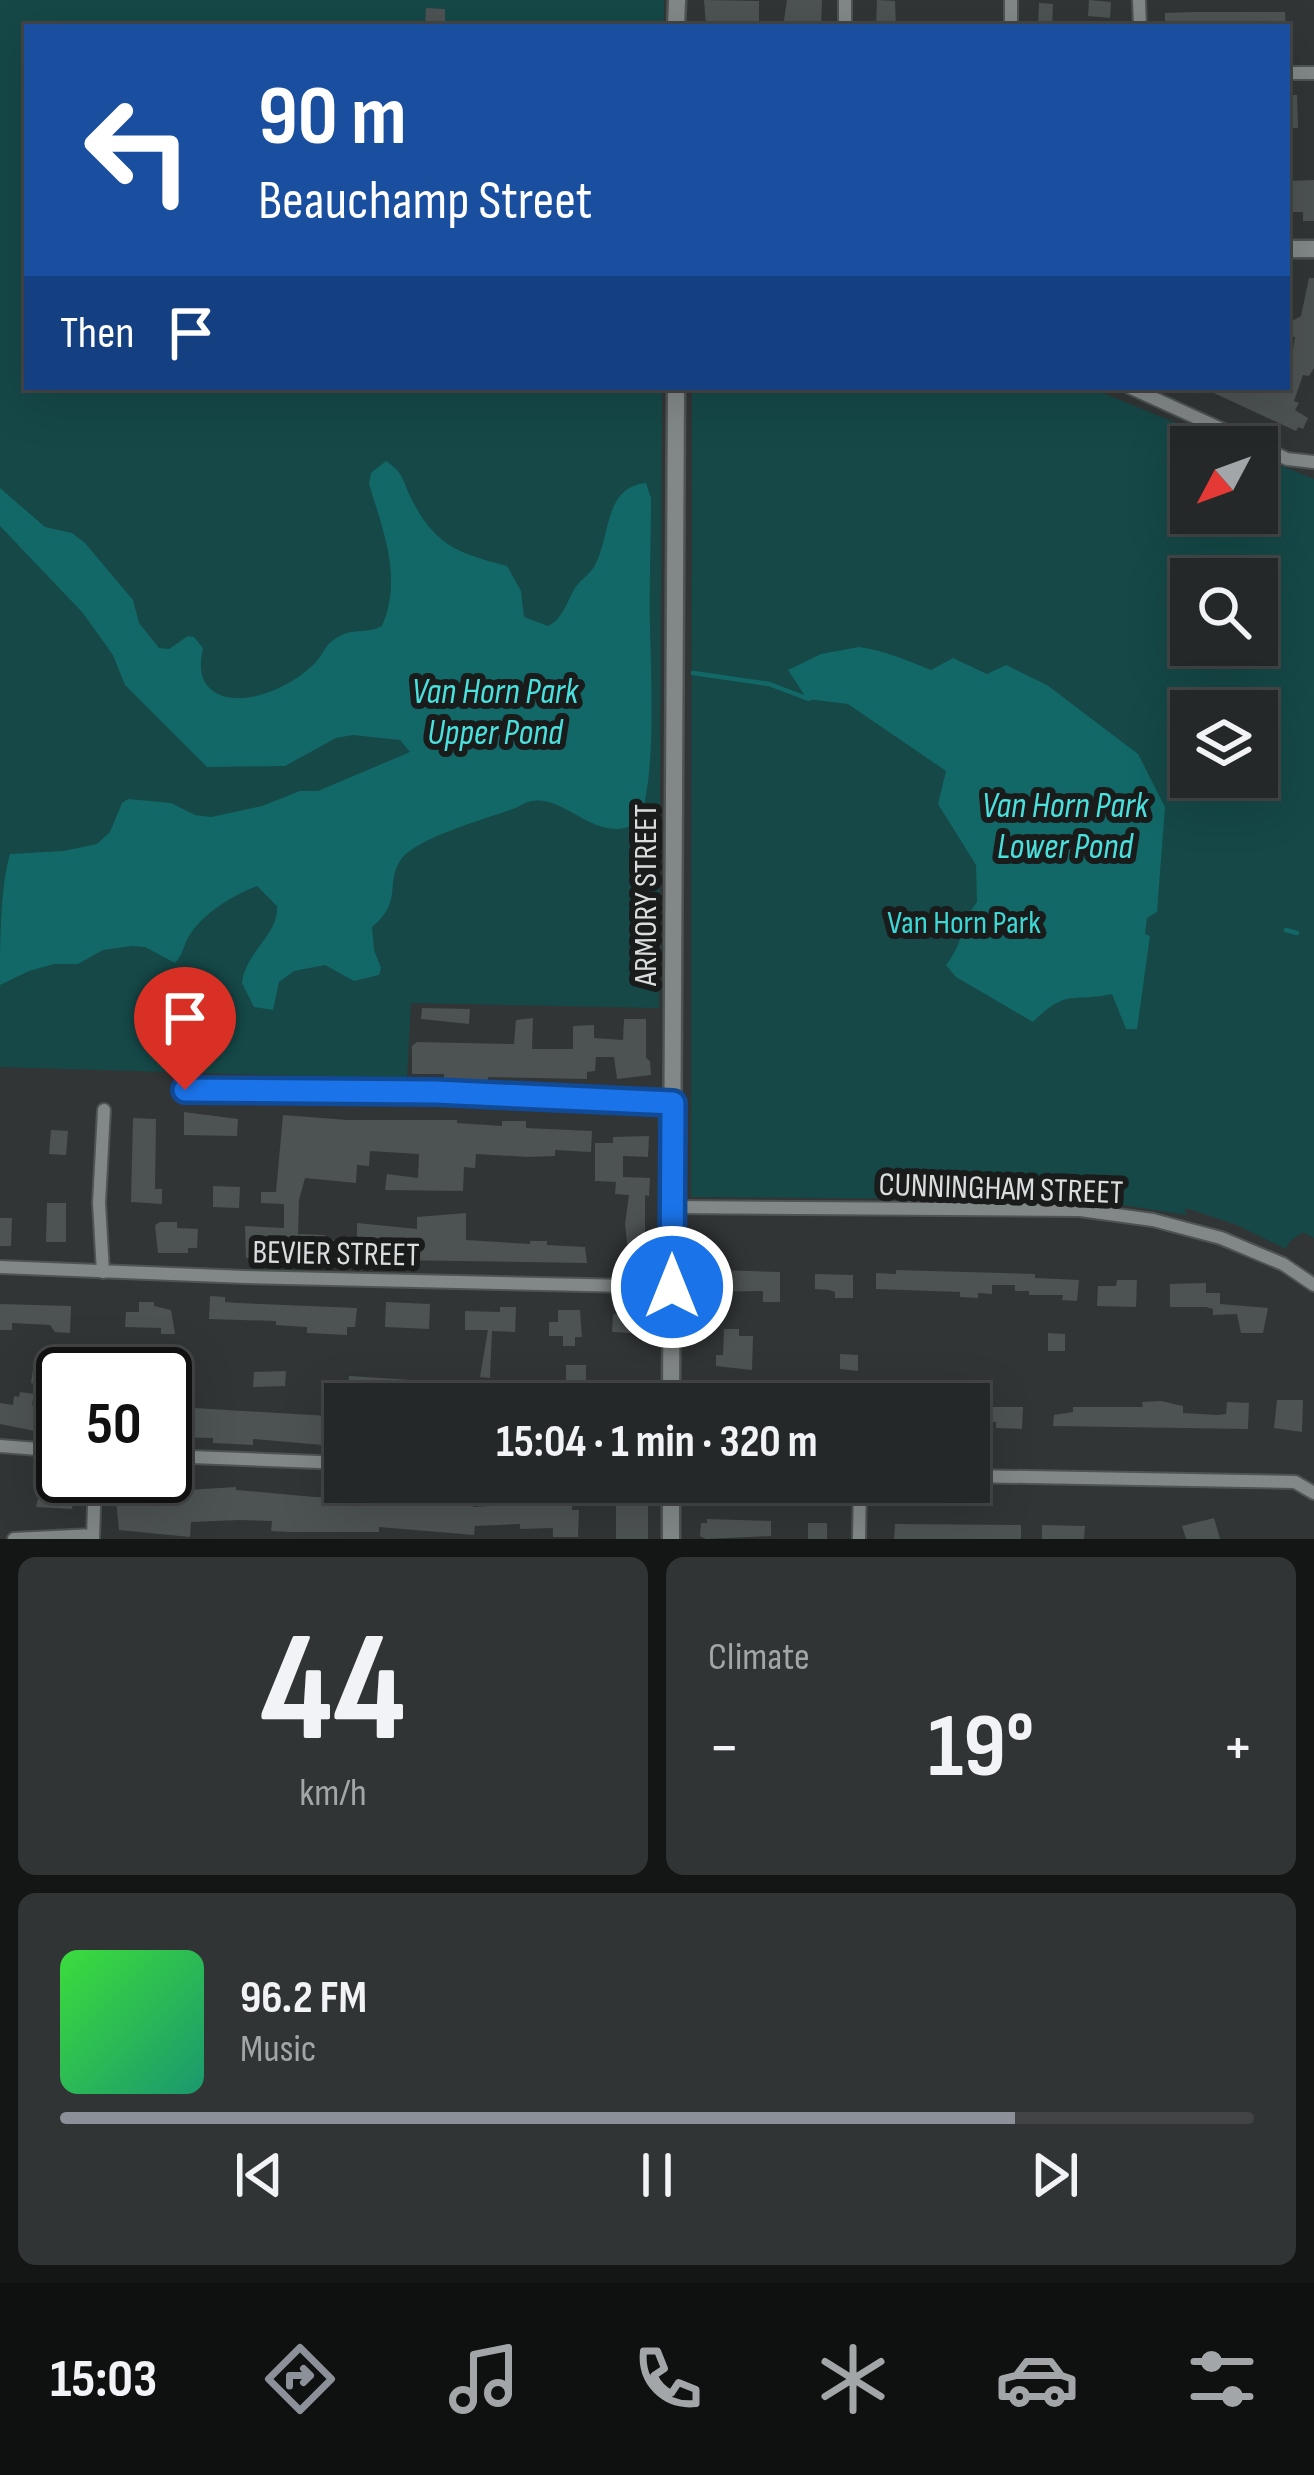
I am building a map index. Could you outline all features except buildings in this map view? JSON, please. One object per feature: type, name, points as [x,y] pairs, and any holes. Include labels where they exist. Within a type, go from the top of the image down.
[{"type":"main road","name":"ARMORY STREET","points":[[671,1383],[676,390]]},
{"type":"main road","points":[[670,1539],[671,1503]]},
{"type":"street","points":[[1136,390],[1287,459],[1314,462]]},
{"type":"street","points":[[185,1090],[435,1092],[673,1103]]},
{"type":"street","points":[[103,1272],[99,1203],[104,1110]]},
{"type":"street","name":"CUNNINGHAM STREET","points":[[673,1207],[1080,1210],[1154,1220],[1221,1238],[1283,1264],[1314,1285]]},
{"type":"street","name":"BEVIER STREET","points":[[0,1267],[672,1287]]},
{"type":"street","points":[[0,1446],[36,1449]]},
{"type":"street","points":[[192,1457],[324,1462]]},
{"type":"street","points":[[990,1476],[1295,1481],[1314,1493]]},
{"type":"street","points":[[14,1539],[93,1537],[94,1503]]},
{"type":"street","points":[[859,1539],[860,1503]]},
{"type":"green space","points":[[0,0],[664,0],[664,24],[24,24],[24,390],[662,390],[659,1008],[411,1003],[407,1079],[0,1067]]},
{"type":"green space","name":"Van Horn Park","points":[[692,390],[1095,390],[1184,426],[1170,426],[1170,534],[1278,534],[1278,464],[1314,479],[1314,1238],[1303,1232],[1286,1249],[1237,1225],[1184,1209],[1187,1215],[1091,1200],[691,1197]]},
{"type":"water","name":"Van Horn Park Upper Pond","points":[[386,461],[400,474],[429,527],[461,551],[507,566],[521,591],[524,617],[548,626],[594,567],[615,504],[632,487],[646,483],[651,498],[651,729],[648,785],[637,823],[605,828],[561,807],[533,801],[424,842],[402,858],[388,909],[372,927],[379,975],[354,981],[325,965],[294,971],[279,982],[273,1010],[254,1007],[242,983],[276,916],[277,906],[257,886],[202,920],[175,963],[145,947],[132,946],[103,950],[78,964],[29,971],[0,985],[2,900],[10,854],[97,844],[110,832],[128,799],[171,803],[211,817],[262,806],[300,791],[318,791],[410,752],[400,740],[353,735],[336,738],[285,766],[207,767],[125,685],[113,655],[82,612],[0,526],[0,488],[45,527],[72,533],[85,543],[133,600],[139,623],[159,648],[169,649],[194,637],[203,648],[201,671],[208,687],[225,697],[239,698],[285,685],[311,667],[343,634],[382,626],[391,572],[369,484],[371,473]]},
{"type":"water","name":"Van Horn Park Lower Pond","points":[[859,647],[931,670],[953,658],[987,674],[1006,665],[1047,685],[1138,754],[1165,807],[1157,912],[1147,918],[1145,934],[1150,936],[1137,1029],[1126,1029],[1112,994],[1063,1000],[1033,1022],[956,977],[946,965],[977,902],[976,865],[938,804],[946,771],[848,704],[807,699],[788,670],[821,654]]},
{"type":"waterway","points":[[693,673],[769,684],[809,699]]},
{"type":"waterway","points":[[1286,930],[1297,933]]},
{"type":"route","points":[[185,1090],[435,1092],[673,1103],[672,1287]]}]
